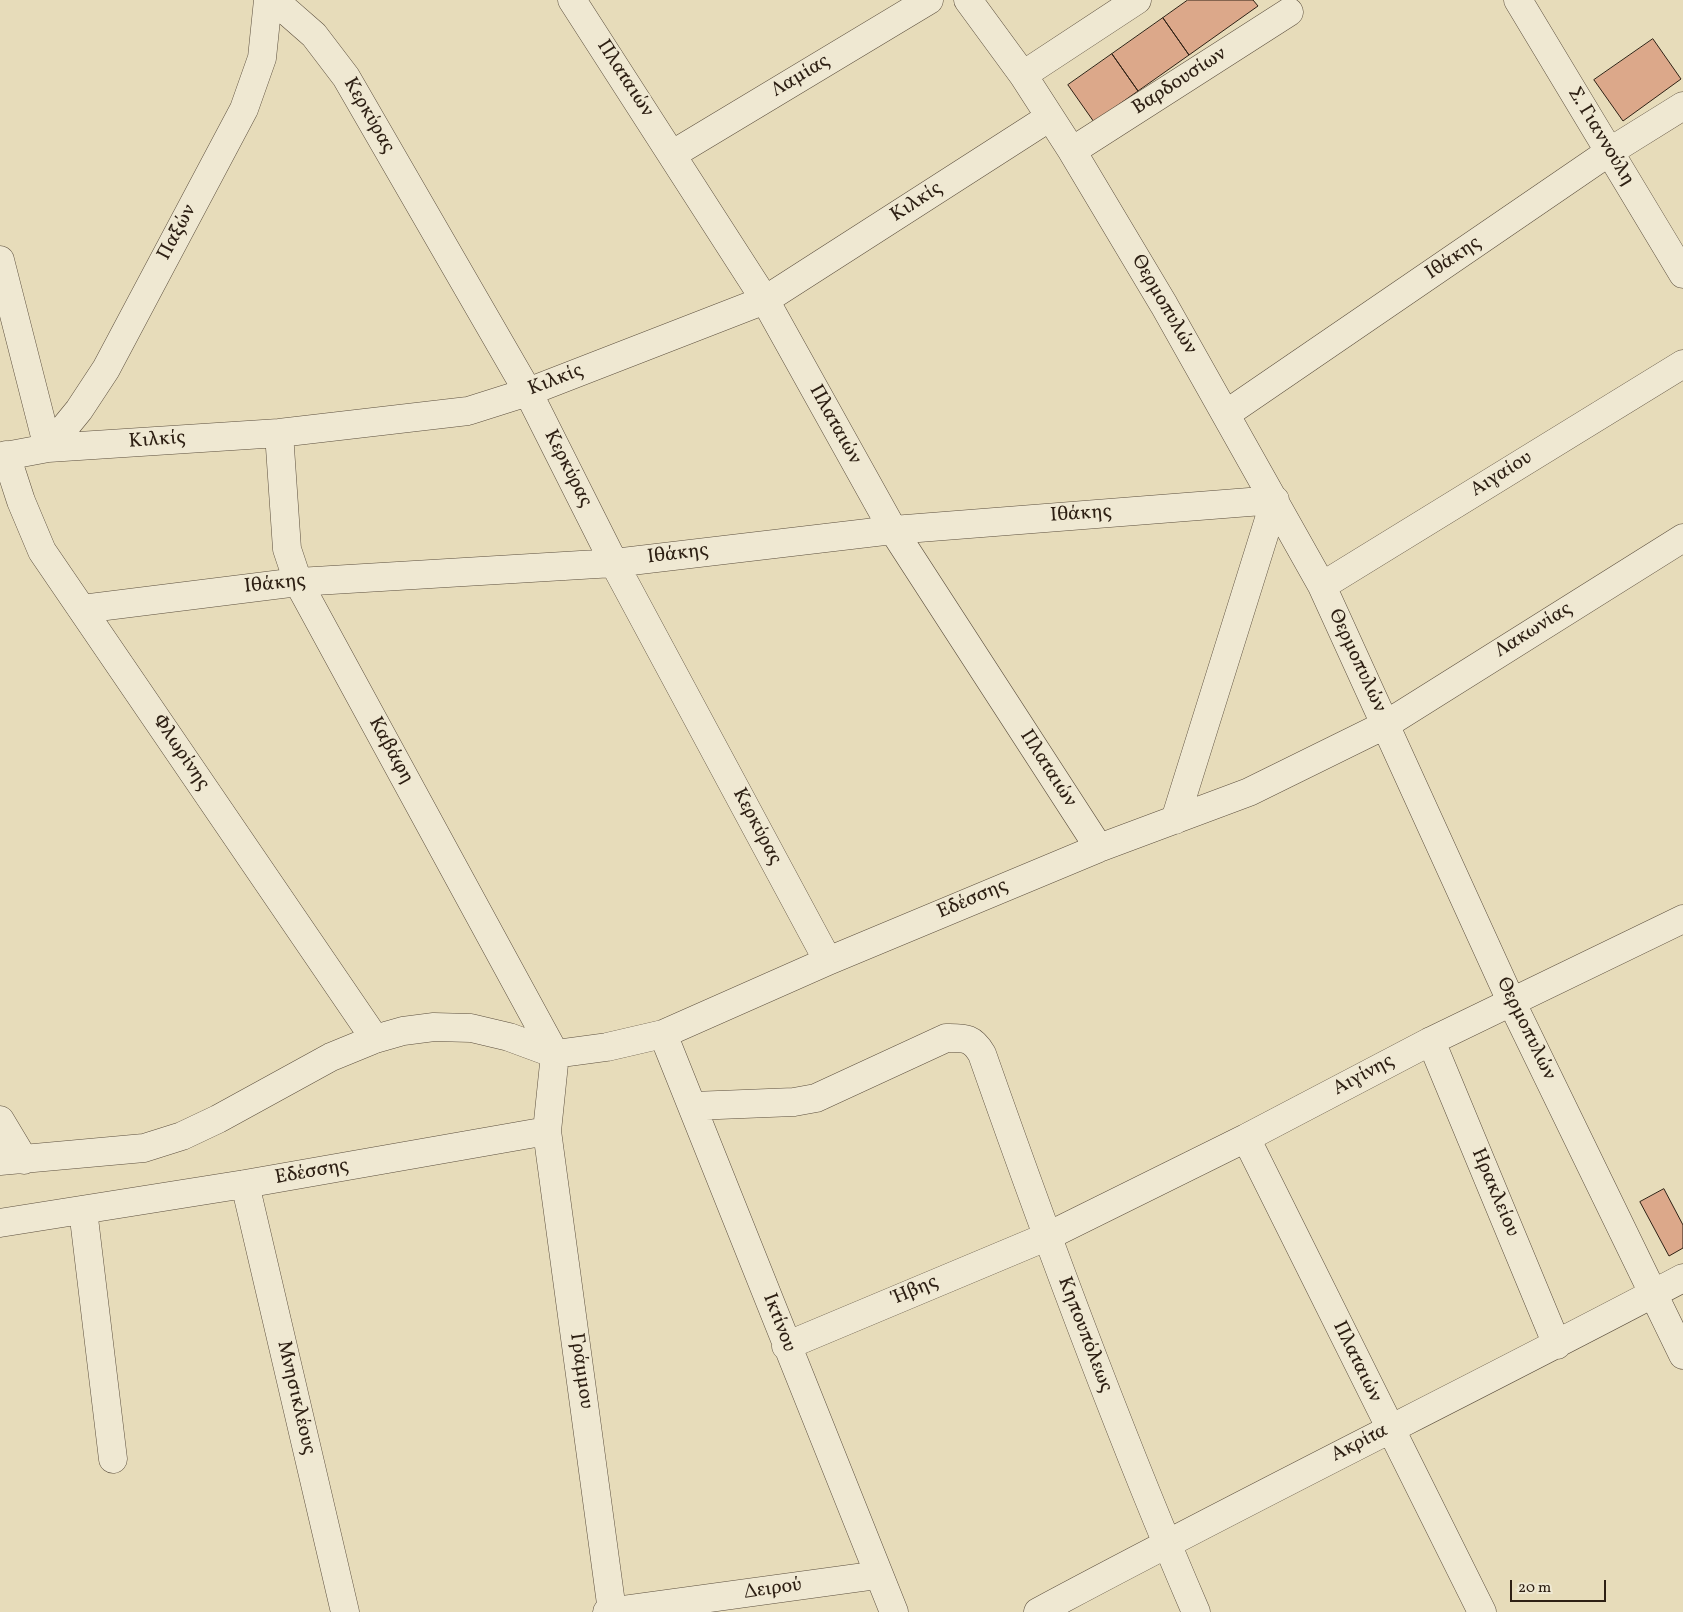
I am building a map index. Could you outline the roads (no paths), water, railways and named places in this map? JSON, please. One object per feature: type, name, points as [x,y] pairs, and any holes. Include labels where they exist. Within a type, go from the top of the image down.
[{"type":"street","name":"Παξών","points":[[48,448],[80,410],[106,369],[244,108],[262,58],[268,0]]},
{"type":"street","name":"Κερκύρας","points":[[274,0],[314,35],[346,77],[528,392],[614,563],[828,961]]},
{"type":"street","name":"Πλαταιών","points":[[572,0],[673,154],[765,300],[893,530],[1099,848]]},
{"type":"street","name":"Λαμίας","points":[[673,154],[929,0]]},
{"type":"street","name":"Θερμοπυλών","points":[[968,0],[1023,75],[1072,151],[1226,414],[1322,586],[1511,1001],[1683,1355]]},
{"type":"street","points":[[1023,75],[1137,0]]},
{"type":"street","name":"Σ. Γιαννούλη","points":[[1518,0],[1683,274]]},
{"type":"street","name":"Βαρδουσίων","points":[[1072,151],[1289,12]]},
{"type":"street","name":"Ιθάκης","points":[[1226,414],[1609,152],[1683,106]]},
{"type":"street","name":"Κιλκίς","points":[[3,456],[48,448],[279,433],[468,411],[528,392],[765,300],[1050,117]]},
{"type":"street","points":[[0,260],[48,448]]},
{"type":"street","name":"Αιγαίου","points":[[1322,586],[1683,364]]},
{"type":"street","name":"Καβάφη","points":[[279,433],[287,549],[298,582],[555,1054]]},
{"type":"street","name":"Φλωρίνης","points":[[3,456],[42,551],[375,1039]]},
{"type":"street","points":[[1175,820],[1275,500]]},
{"type":"street","name":"Ιθάκης","points":[[82,608],[298,582],[614,563],[893,530],[1275,500]]},
{"type":"street","name":"Λακωνίας","points":[[1385,725],[1683,538]]},
{"type":"street","name":"Εδέσσης","points":[[12,1160],[144,1148],[182,1136],[218,1120],[331,1057],[375,1039],[403,1031],[434,1027],[471,1028],[509,1037],[555,1054],[607,1047],[663,1034],[828,961],[1099,848],[1249,792],[1385,725]]},
{"type":"street","name":"Αιγίνης","points":[[1046,1237],[1246,1138],[1511,1001],[1683,919]]},
{"type":"street","name":"Ικτίνου","points":[[663,1034],[693,1106],[786,1346],[894,1612]]},
{"type":"street","name":"Κηπουπόλεως","points":[[693,1106],[794,1102],[816,1098],[946,1038],[963,1038],[975,1042],[982,1054],[1046,1237],[1166,1543],[1196,1612]]},
{"type":"street","name":"Ηρακλείου","points":[[1431,1041],[1558,1345]]},
{"type":"street","points":[[547,1131],[555,1054]]},
{"type":"street","points":[[0,1120],[12,1160]]},
{"type":"street","name":"Εδέσσης","points":[[0,1223],[245,1184],[547,1131]]},
{"type":"street","name":"Γράμμου","points":[[547,1131],[610,1611]]},
{"type":"street","name":"Πλαταιών","points":[[1246,1138],[1482,1612]]},
{"type":"street","name":"Μνησικλέους","points":[[245,1184],[345,1612]]},
{"type":"street","points":[[83,1210],[113,1460]]},
{"type":"street","name":"Ήβης","points":[[786,1346],[1046,1237]]},
{"type":"street","name":"Ακρίτα","points":[[1038,1612],[1166,1543],[1558,1345],[1683,1278]]},
{"type":"street","name":"Δειρού","points":[[610,1611],[878,1576]]}]
